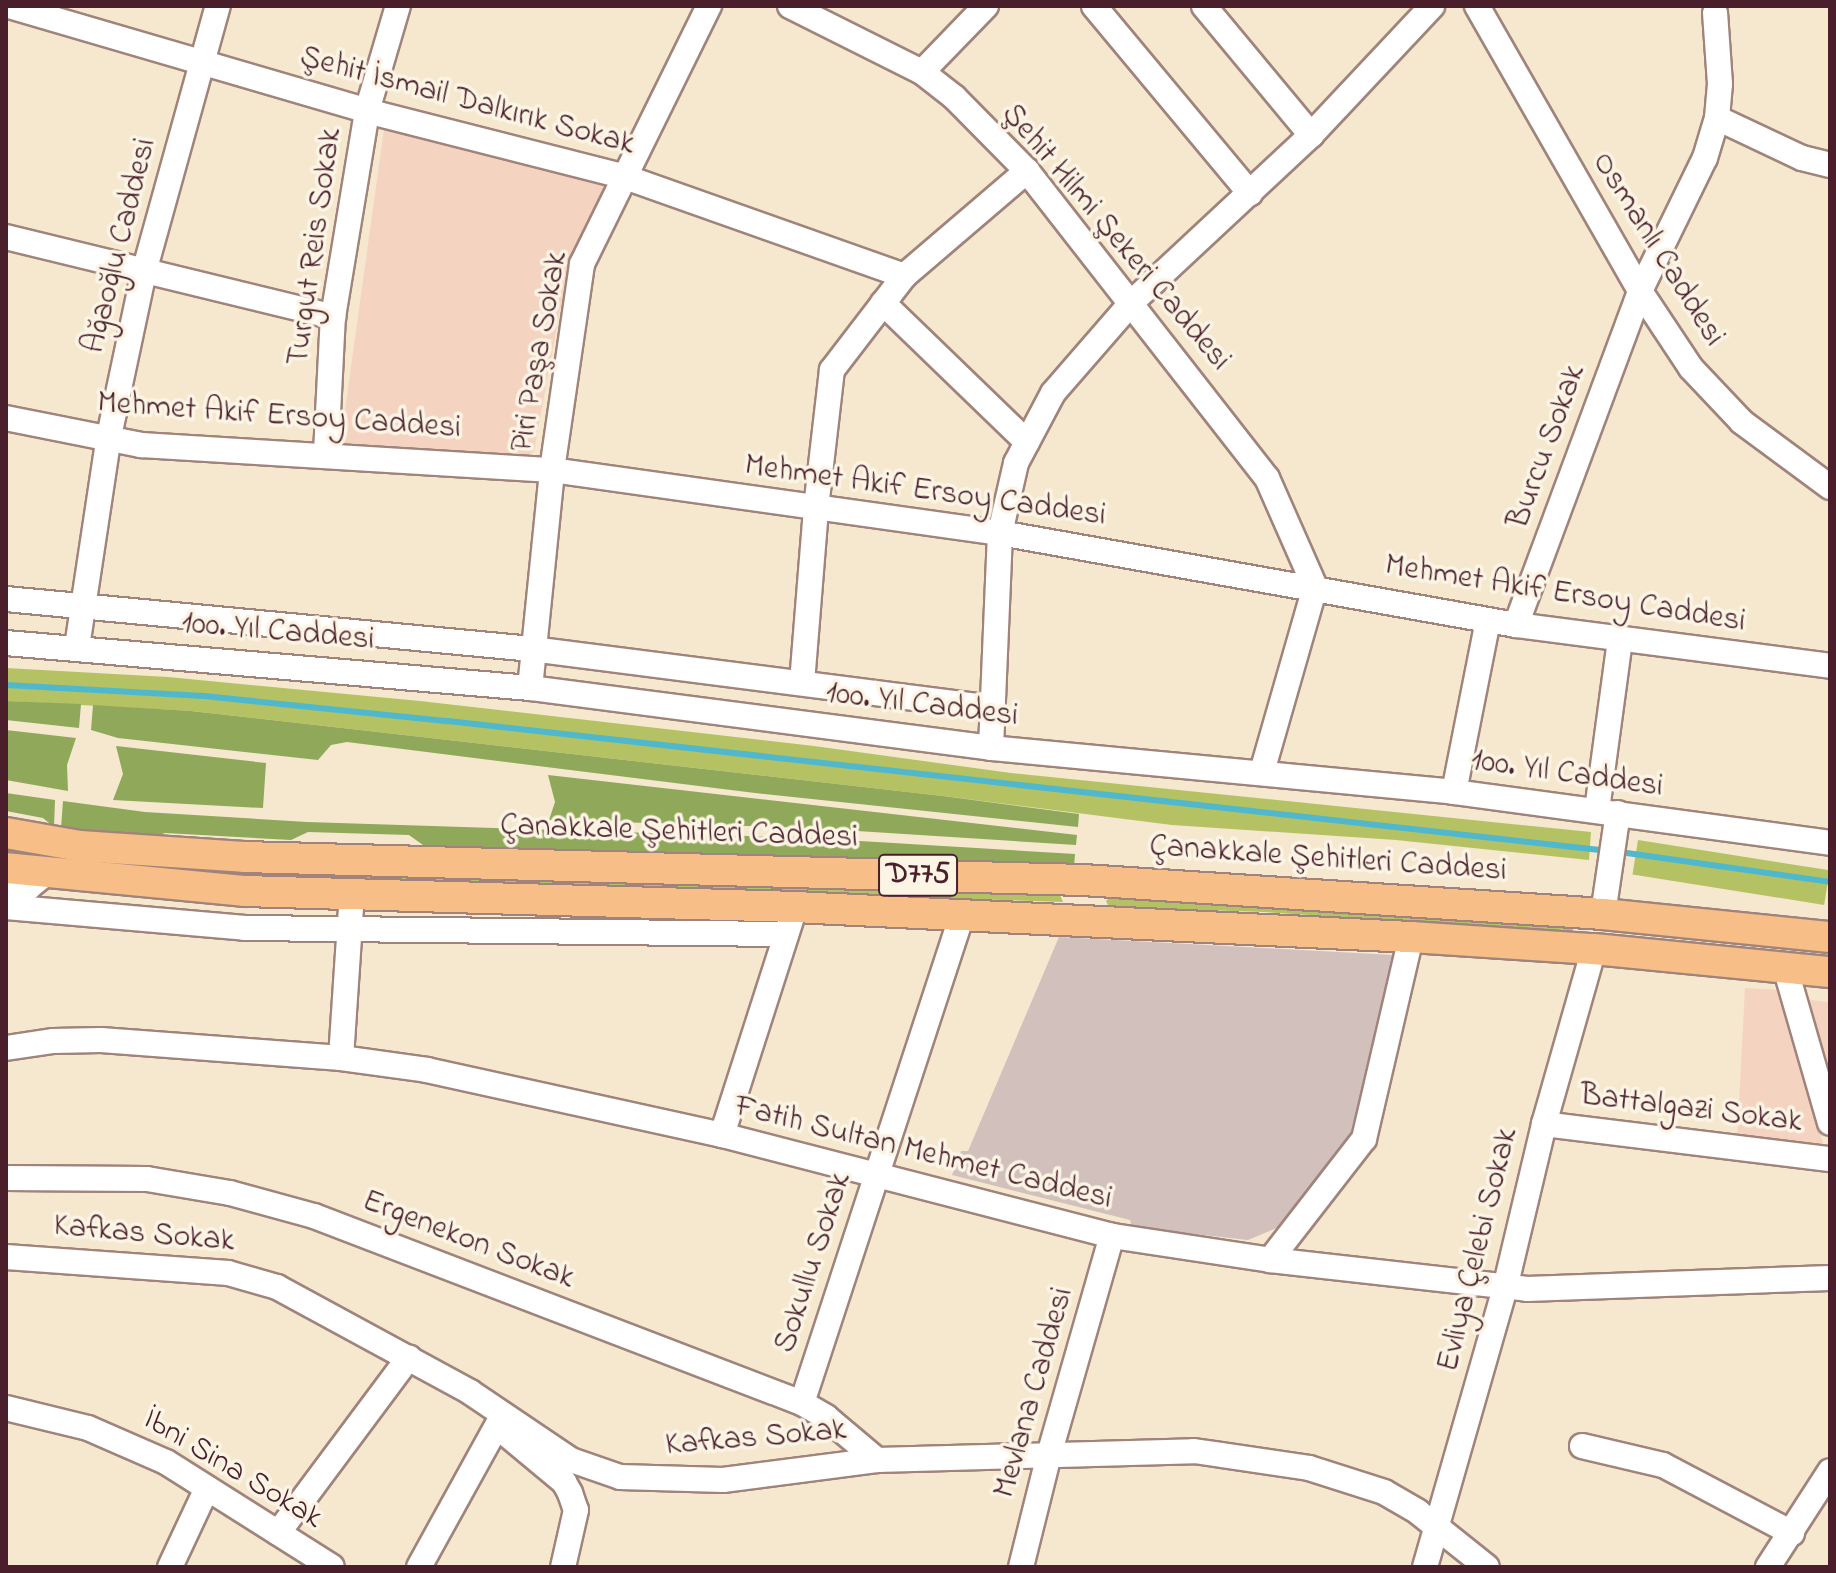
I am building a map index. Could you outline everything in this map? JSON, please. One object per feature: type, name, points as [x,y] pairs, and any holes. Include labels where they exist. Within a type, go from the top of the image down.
[{"type":"main road","name":"Çanakkale Şehitleri Caddesi","points":[[6,833],[80,846],[260,858],[1083,880],[1603,914],[1830,937]]},
{"type":"main road","points":[[80,846],[80,877]]},
{"type":"main road","name":"D775","points":[[6,868],[244,891],[352,894],[791,920],[962,915],[1411,937],[1594,949],[1830,972]]},
{"type":"main road","points":[[1081,920],[1083,880]]},
{"type":"main road","points":[[1594,949],[1603,914]]},
{"type":"main road","points":[[1776,932],[1780,966]]},
{"type":"street","name":"Ağaoğlu Caddesi","points":[[77,647],[108,441],[144,272],[218,6]]},
{"type":"street","name":"Turgut Reis Sokak","points":[[326,453],[333,317],[367,111],[398,6]]},
{"type":"street","name":"Piri Paşa Sokak","points":[[530,688],[552,470],[582,264],[709,6]]},
{"type":"street","name":"Şehit Hilmi Şekeri Caddesi","points":[[790,6],[922,72],[954,97],[1027,171],[1267,478],[1315,587]]},
{"type":"street","points":[[922,72],[986,6]]},
{"type":"street","points":[[1094,6],[1250,193]]},
{"type":"street","points":[[1204,6],[1311,135]]},
{"type":"street","points":[[991,748],[1000,533],[1016,463],[1053,393],[1132,302],[1311,135],[1432,6]]},
{"type":"street","name":"Osmanlı Caddesi","points":[[1477,6],[1640,291],[1691,368],[1715,396],[1763,439],[1830,487]]},
{"type":"street","name":"Şehit İsmail Dalkırık Sokak","points":[[26,9],[367,111],[625,177],[904,276]]},
{"type":"street","name":"Burcu Sokak","points":[[1516,625],[1640,291],[1684,204],[1717,118],[1720,84],[1715,13]]},
{"type":"street","points":[[1717,118],[1802,158],[1830,165]]},
{"type":"street","points":[[802,683],[816,508],[832,370],[904,276],[1027,171]]},
{"type":"street","points":[[6,237],[333,317]]},
{"type":"street","points":[[883,303],[1027,442]]},
{"type":"street","name":"Mehmet Akif Ersoy Caddesi","points":[[6,418],[108,441],[552,470],[1000,533],[1516,625],[1830,666]]},
{"type":"street","points":[[1262,772],[1315,587]]},
{"type":"street","name":"100. Yıl Caddesi","points":[[6,599],[532,649],[992,708]]},
{"type":"street","points":[[1454,792],[1488,620]]},
{"type":"street","points":[[1603,914],[1609,875],[1620,639]]},
{"type":"street","name":"100. Yıl Caddesi","points":[[6,643],[530,688],[991,748],[1454,792],[1610,820],[1830,843]]},
{"type":"street","points":[[6,897],[46,873]]},
{"type":"street","points":[[341,1058],[352,894]]},
{"type":"street","points":[[6,907],[192,925],[349,930],[791,920],[722,1135]]},
{"type":"street","name":"Sokullu Sokak","points":[[802,1403],[962,915]]},
{"type":"street","points":[[1270,1260],[1364,1139],[1411,937]]},
{"type":"street","name":"Evliya Çelebi Sokak","points":[[1425,1567],[1439,1527],[1505,1288],[1544,1124],[1594,949]]},
{"type":"street","points":[[1780,966],[1830,1123]]},
{"type":"street","name":"Fatih Sultan Mehmet Caddesi","points":[[6,1048],[53,1041],[101,1040],[341,1058],[441,1072],[722,1135],[1112,1236],[1270,1260],[1505,1288],[1830,1278]]},
{"type":"street","name":"Battalgazi Sokak","points":[[1544,1124],[1830,1159]]},
{"type":"street","name":"Ergenekon Sokak","points":[[6,1178],[147,1179],[265,1202],[314,1216],[802,1403],[826,1417],[877,1460]]},
{"type":"street","name":"Mevlana Caddesi","points":[[1021,1567],[1049,1455],[1112,1236]]},
{"type":"street","name":"Kafkas Sokak","points":[[6,1257],[197,1270],[252,1278],[277,1287],[409,1357],[500,1421],[596,1471],[645,1481],[753,1478],[877,1460],[1194,1451],[1273,1461],[1384,1492],[1439,1527],[1487,1567]]},
{"type":"street","points":[[278,1533],[409,1357]]},
{"type":"street","name":"İbni Sina Sokak","points":[[6,1408],[115,1438],[166,1462],[332,1567]]},
{"type":"street","points":[[419,1567],[500,1421],[564,1482],[570,1493],[575,1518],[563,1567]]},
{"type":"street","points":[[1582,1446],[1663,1465],[1792,1533]]},
{"type":"street","points":[[1768,1567],[1830,1471]]},
{"type":"street","points":[[170,1567],[207,1488]]},
{"type":"shaded area","points":[[385,122],[610,183],[577,255],[560,310],[534,451],[525,457],[340,446]]},
{"type":"shaded area","points":[[1059,937],[1393,955],[1352,1142],[1286,1224],[1248,1240],[1132,1227],[1130,1220],[952,1175],[961,1151],[968,1151]]},
{"type":"shaded area","points":[[1745,988],[1778,990],[1824,1146],[1737,1141]]},
{"type":"shaded area","points":[[1809,1000],[1830,1002],[1830,1079],[1819,1038]]},
{"type":"green space","points":[[6,668],[168,677],[420,701],[814,746],[1011,773],[1591,832],[1589,860],[1396,840],[1172,825],[191,711],[6,701]]},
{"type":"green space","points":[[6,701],[81,704],[79,728],[6,720]]},
{"type":"green space","points":[[93,705],[191,711],[943,796],[1079,814],[1078,827],[755,793],[347,742],[331,745],[318,760],[118,738],[91,730]]},
{"type":"green space","points":[[6,730],[76,738],[67,765],[68,791],[6,780]]},
{"type":"green space","points":[[116,746],[266,763],[263,808],[113,800],[123,774]]},
{"type":"green space","points":[[548,775],[1077,835],[1076,845],[810,828],[549,820],[555,802]]},
{"type":"green space","points":[[6,793],[55,800],[54,827],[43,818],[6,811]]},
{"type":"green space","points":[[63,801],[145,812],[307,822],[810,838],[1075,854],[1074,868],[439,848],[423,845],[409,835],[308,832],[291,840],[165,833],[143,840],[61,828]]},
{"type":"green space","points":[[1638,840],[1830,870],[1824,905],[1633,875]]},
{"type":"green space","points":[[127,866],[889,887],[1060,895],[1063,902],[228,876]]},
{"type":"green space","points":[[1110,897],[1271,902],[1574,924],[1575,927],[1571,932],[1264,912],[1109,907],[1106,901]]},
{"type":"waterway","points":[[6,685],[204,696],[448,721],[1609,851]]},
{"type":"waterway","points":[[1620,852],[1830,882]]}]
